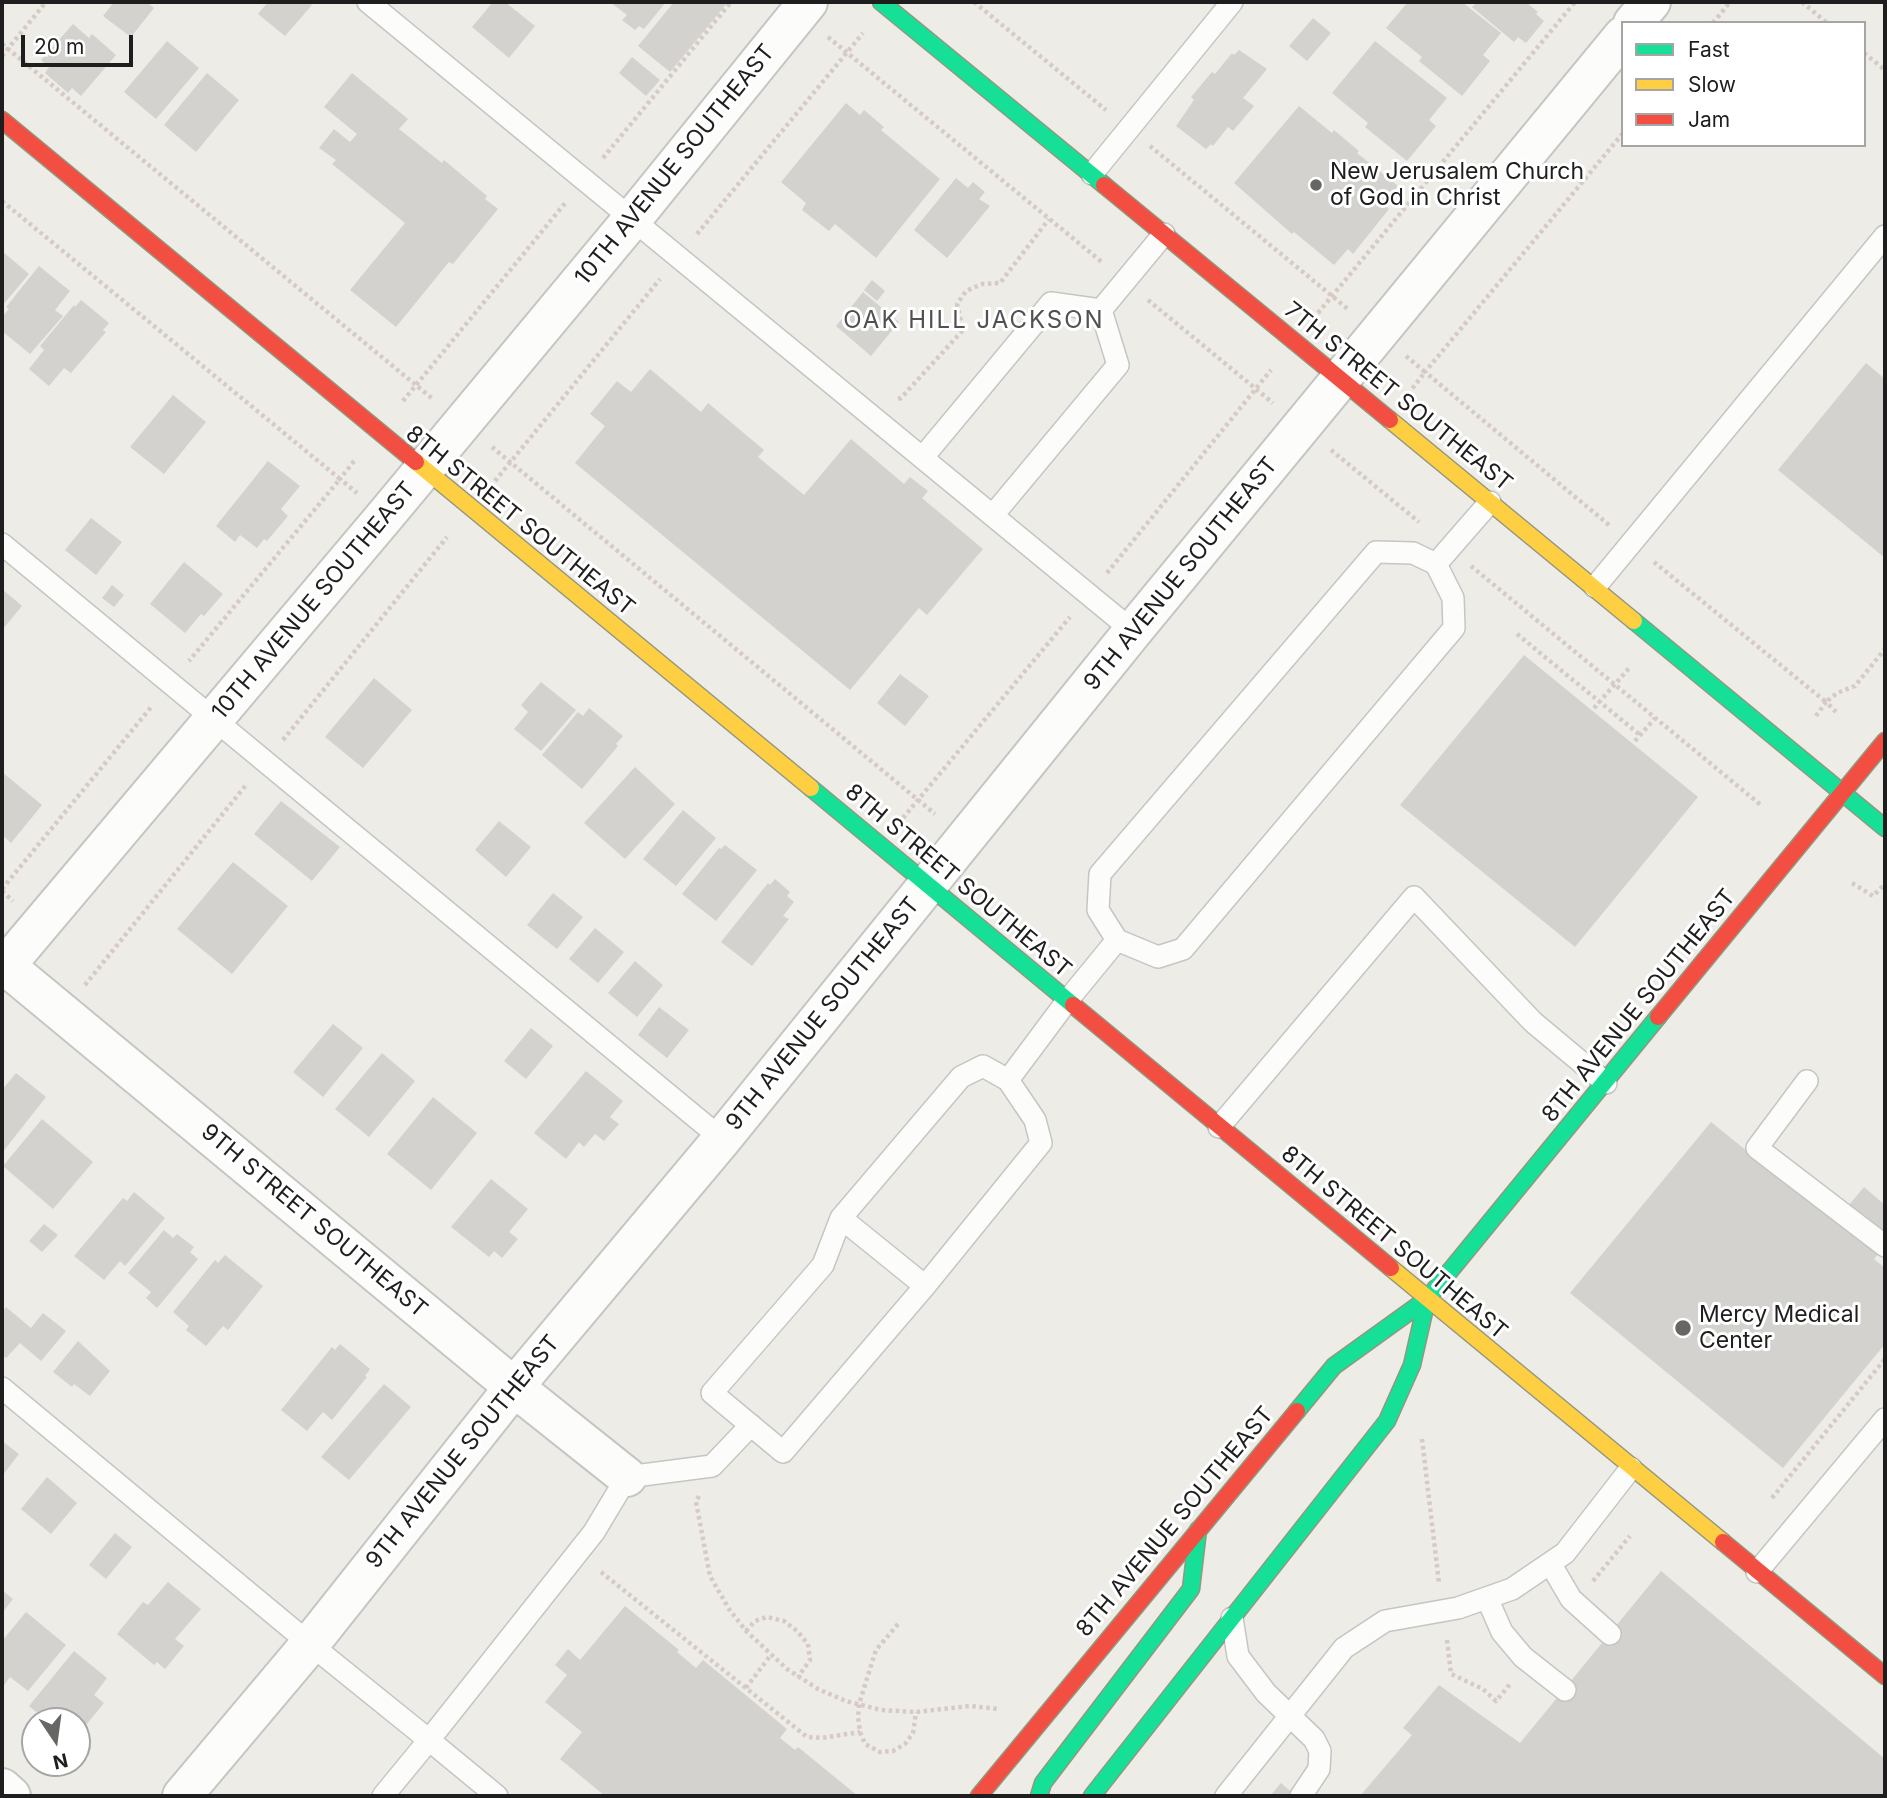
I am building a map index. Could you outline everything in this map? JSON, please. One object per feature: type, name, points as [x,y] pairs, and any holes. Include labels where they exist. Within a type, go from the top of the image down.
[{"type":"main road","name":"7TH STREET SOUTHEAST","points":[[881,2],[1885,828]]},
{"type":"main road","name":"8TH STREET SOUTHEAST","points":[[2,120],[1885,1676]]},
{"type":"main road","name":"8TH AVENUE SOUTHEAST","points":[[979,1796],[1334,1366],[1427,1299],[1885,741]]},
{"type":"main road","name":"8TH AVENUE SOUTHEAST","points":[[1092,1796],[1387,1421],[1412,1365],[1427,1299]]},
{"type":"main road","points":[[1039,1796],[1043,1783],[1191,1589],[1198,1530]]},
{"type":"street","points":[[1635,21],[1651,2]]},
{"type":"street","name":"10TH AVENUE SOUTHEAST","points":[[3,967],[215,720],[632,218],[815,17]]},
{"type":"street","name":"9TH AVENUE SOUTHEAST","points":[[182,1796],[310,1644],[514,1387],[722,1139],[1133,631],[1621,38]]},
{"type":"street","name":"9TH STREET SOUTHEAST","points":[[3,967],[627,1477]]},
{"type":"street","points":[[2,1788],[11,1796]]},
{"type":"lane","points":[[368,2],[1133,631]]},
{"type":"lane","points":[[1091,174],[1233,2]]},
{"type":"lane","points":[[1101,310],[1164,234]]},
{"type":"lane","points":[[1595,587],[1885,236]]},
{"type":"lane","points":[[923,457],[1051,303],[1101,310]]},
{"type":"lane","points":[[993,515],[1118,365],[1101,310]]},
{"type":"lane","points":[[1443,556],[1490,502]]},
{"type":"lane","points":[[2,544],[722,1139]]},
{"type":"lane","points":[[1376,552],[1443,556],[1453,598],[1454,628],[1183,949],[1158,957],[1117,940],[1098,909],[1100,874],[1376,552]]},
{"type":"lane","points":[[1219,1127],[1414,897],[1533,1021],[1606,1083]]},
{"type":"lane","points":[[1009,1080],[1067,1001],[1117,940]]},
{"type":"lane","points":[[983,1066],[1009,1080],[1035,1120],[1041,1143],[925,1286],[783,1452],[712,1393],[823,1265],[841,1218],[961,1077],[983,1066]]},
{"type":"lane","points":[[1807,1081],[1757,1148],[1885,1246]]},
{"type":"lane","points":[[841,1218],[925,1286]]},
{"type":"lane","points":[[2,1388],[497,1796]]},
{"type":"lane","points":[[1756,1572],[1885,1419]]},
{"type":"lane","points":[[383,1796],[594,1532],[627,1477],[712,1466],[751,1425]]},
{"type":"lane","points":[[1226,1796],[1344,1648],[1385,1621],[1458,1608],[1512,1589],[1565,1553],[1631,1468]]},
{"type":"lane","points":[[1550,1563],[1571,1599],[1610,1634]]},
{"type":"lane","points":[[1487,1598],[1502,1632],[1523,1657],[1565,1690]]},
{"type":"lane","points":[[1231,1616],[1238,1656],[1266,1693],[1314,1739],[1320,1751],[1319,1769],[1301,1796]]},
{"type":"path","points":[[2,56],[46,2]]},
{"type":"path","points":[[974,2],[1358,317]]},
{"type":"path","points":[[1317,314],[1575,2]]},
{"type":"path","points":[[1715,21],[1731,2]]},
{"type":"path","points":[[1802,2],[1825,21]]},
{"type":"path","points":[[815,17],[1049,219],[1282,410]]},
{"type":"path","points":[[2,44],[440,405]]},
{"type":"path","points":[[1866,55],[1885,70]]},
{"type":"path","points":[[1412,388],[1621,135]]},
{"type":"path","points":[[2,201],[360,496]]},
{"type":"path","points":[[874,417],[887,402],[901,398],[963,330],[957,304],[966,290],[982,284],[1000,283],[1049,219]]},
{"type":"path","points":[[1403,353],[1836,712]]},
{"type":"path","points":[[485,442],[942,820]]},
{"type":"path","points":[[1324,444],[1443,556],[1615,685],[1762,806]]},
{"type":"path","points":[[2,889],[354,461]]},
{"type":"path","points":[[1517,634],[1640,735]]},
{"type":"path","points":[[1816,716],[1837,693],[1855,686],[1885,649]]},
{"type":"path","points":[[1594,708],[1630,666]]},
{"type":"path","points":[[1634,741],[1655,718]]},
{"type":"path","points":[[1852,883],[1873,896],[1885,884]]},
{"type":"path","points":[[1772,1498],[1885,1359]]},
{"type":"path","points":[[712,1466],[696,1502],[710,1576],[729,1609],[771,1656],[818,1689],[881,1710],[916,1712],[970,1706],[999,1709]]},
{"type":"path","points":[[577,1553],[807,1737],[822,1738],[860,1732]]},
{"type":"path","points":[[746,1631],[755,1621],[767,1617],[783,1621],[797,1631],[808,1644],[810,1660],[798,1677]]},
{"type":"path","points":[[898,1624],[876,1650],[859,1704],[860,1732],[865,1744],[880,1752],[893,1751],[905,1744],[913,1732],[916,1712]]},
{"type":"path","points":[[746,1688],[771,1656]]},
{"type":"building","points":[[114,2],[147,2],[154,8],[131,37],[103,16]]},
{"type":"building","points":[[268,2],[307,2],[312,5],[285,36],[258,14]]},
{"type":"building","points":[[493,2],[505,2],[535,26],[509,58],[472,27]]},
{"type":"building","points":[[610,2],[666,2],[644,29],[639,26],[635,30],[622,20],[627,15]]},
{"type":"building","points":[[674,2],[728,2],[670,72],[638,46]]},
{"type":"building","points":[[1408,2],[1462,2],[1501,33],[1483,55],[1490,61],[1462,96],[1419,61],[1422,57],[1386,28]]},
{"type":"building","points":[[1477,2],[1526,2],[1544,21],[1526,43],[1518,37],[1514,42],[1472,7]]},
{"type":"building","points":[[1313,18],[1331,33],[1307,61],[1289,46]]},
{"type":"building","points":[[73,24],[89,38],[92,34],[116,55],[81,96],[72,88],[68,93],[45,73],[49,67],[41,60]]},
{"type":"building","points":[[167,41],[199,68],[156,119],[124,92]]},
{"type":"building","points":[[1375,41],[1447,98],[1429,120],[1436,126],[1407,161],[1365,127],[1368,123],[1332,93]]},
{"type":"building","points":[[1239,50],[1267,69],[1243,98],[1254,106],[1233,131],[1228,127],[1213,146],[1211,144],[1206,149],[1176,126],[1194,100],[1191,97],[1212,72],[1215,74],[1232,53],[1234,55]]},
{"type":"building","points":[[632,57],[660,80],[646,96],[619,73]]},
{"type":"building","points":[[207,73],[239,100],[196,152],[164,125]]},
{"type":"building","points":[[352,73],[408,119],[399,129],[442,163],[444,160],[487,196],[485,199],[498,209],[453,264],[449,262],[396,327],[350,290],[405,223],[332,164],[336,160],[319,148],[334,129],[350,142],[357,134],[324,107]]},
{"type":"building","points":[[846,103],[860,115],[864,110],[884,127],[881,130],[940,179],[876,258],[835,224],[829,231],[802,210],[806,203],[781,182]]},
{"type":"building","name":"New Jerusalem Church of God in Christ","points":[[1299,106],[1332,133],[1334,130],[1359,151],[1357,153],[1398,186],[1383,204],[1389,209],[1353,254],[1348,249],[1334,265],[1294,232],[1292,234],[1234,183]]},
{"type":"building","points":[[956,178],[968,188],[973,182],[985,192],[979,199],[990,206],[947,258],[914,230]]},
{"type":"building","points":[[2,251],[29,274],[2,306]]},
{"type":"building","points":[[39,266],[70,291],[55,310],[63,316],[30,354],[2,331],[2,317],[9,309],[6,307]]},
{"type":"building","points":[[872,280],[885,291],[877,301],[864,290]]},
{"type":"building","points":[[863,292],[899,322],[871,356],[836,326]]},
{"type":"building","points":[[81,300],[109,323],[103,330],[106,332],[71,373],[64,368],[49,386],[29,369],[44,350],[40,346]]},
{"type":"building","points":[[1866,363],[1885,379],[1885,558],[1778,470]]},
{"type":"building","points":[[650,369],[701,412],[708,403],[764,450],[758,457],[804,495],[851,439],[904,484],[910,477],[928,491],[922,498],[983,549],[927,615],[919,608],[850,690],[575,463],[605,426],[590,414],[617,381],[631,392]]},
{"type":"building","points":[[173,395],[206,422],[164,474],[130,447]]},
{"type":"building","points":[[268,461],[300,486],[281,509],[288,516],[267,541],[264,539],[257,548],[240,535],[235,542],[216,526]]},
{"type":"building","points":[[91,518],[122,542],[96,575],[65,550]]},
{"type":"building","points":[[184,562],[223,594],[185,633],[150,604]]},
{"type":"building","points":[[112,585],[124,595],[114,607],[102,598]]},
{"type":"building","points":[[2,589],[22,606],[2,630]]},
{"type":"building","points":[[1524,655],[1698,797],[1575,947],[1400,805]]},
{"type":"building","points":[[900,674],[929,696],[905,726],[877,703]]},
{"type":"building","points":[[374,678],[412,710],[363,768],[325,737]]},
{"type":"building","points":[[541,682],[576,710],[541,751],[514,729],[528,712],[521,705]]},
{"type":"building","points":[[589,708],[623,736],[616,744],[618,746],[582,789],[542,755],[578,712],[583,716]]},
{"type":"building","points":[[635,767],[675,804],[625,859],[584,823]]},
{"type":"building","points":[[2,772],[42,805],[11,843],[2,835]]},
{"type":"building","points":[[281,801],[340,847],[312,881],[254,834]]},
{"type":"building","points":[[683,810],[716,838],[676,886],[643,859]]},
{"type":"building","points":[[499,821],[531,847],[506,877],[475,850]]},
{"type":"building","points":[[725,845],[757,870],[716,921],[682,894],[719,848]]},
{"type":"building","points":[[233,862],[288,906],[232,974],[177,929]]},
{"type":"building","points":[[775,879],[790,892],[787,896],[794,902],[783,916],[789,919],[752,966],[721,942],[768,883],[770,885]]},
{"type":"building","points":[[553,893],[583,917],[557,949],[527,925]]},
{"type":"building","points":[[595,928],[624,952],[598,983],[569,959]]},
{"type":"building","points":[[635,961],[663,985],[637,1017],[608,993]]},
{"type":"building","points":[[659,1007],[689,1030],[667,1058],[638,1035]]},
{"type":"building","points":[[333,1024],[363,1048],[323,1097],[293,1072]]},
{"type":"building","points":[[531,1028],[553,1046],[526,1079],[504,1061]]},
{"type":"building","points":[[382,1053],[415,1081],[369,1137],[335,1109]]},
{"type":"building","points":[[586,1071],[623,1101],[610,1117],[619,1124],[604,1141],[595,1134],[584,1147],[579,1142],[566,1159],[534,1133]]},
{"type":"building","points":[[16,1073],[46,1097],[2,1153],[2,1090]]},
{"type":"building","points":[[433,1097],[477,1133],[431,1190],[387,1154]]},
{"type":"building","points":[[42,1119],[93,1162],[53,1209],[3,1166]]},
{"type":"building","points":[[1711,1122],[1835,1222],[1864,1187],[1885,1205],[1885,1245],[1874,1259],[1885,1268],[1885,1344],[1783,1468],[1570,1293]]},
{"type":"building","points":[[491,1179],[528,1209],[509,1232],[518,1239],[502,1258],[494,1251],[489,1257],[451,1227]]},
{"type":"building","points":[[134,1192],[165,1218],[125,1266],[120,1261],[104,1280],[74,1256],[123,1198],[127,1201]]},
{"type":"building","points":[[44,1224],[58,1235],[42,1252],[29,1241]]},
{"type":"building","points":[[164,1230],[173,1238],[177,1234],[194,1247],[190,1252],[198,1259],[157,1308],[146,1298],[151,1292],[128,1273]]},
{"type":"building","points":[[225,1255],[263,1286],[228,1330],[223,1326],[206,1346],[186,1330],[189,1326],[173,1312],[215,1260],[218,1263]]},
{"type":"building","points":[[6,1307],[31,1328],[43,1313],[66,1331],[41,1361],[20,1343],[6,1358],[2,1355],[2,1313]]},
{"type":"building","points":[[78,1341],[110,1371],[90,1396],[74,1384],[72,1387],[53,1372]]},
{"type":"building","points":[[340,1344],[370,1369],[365,1376],[367,1377],[332,1420],[323,1412],[307,1431],[281,1410],[332,1347],[335,1350]]},
{"type":"building","points":[[384,1384],[411,1407],[349,1480],[321,1457]]},
{"type":"building","points":[[2,1441],[19,1454],[2,1476]]},
{"type":"building","points":[[47,1477],[77,1503],[51,1534],[21,1509]]},
{"type":"building","points":[[115,1533],[132,1547],[106,1579],[89,1565]]},
{"type":"building","points":[[1661,1571],[1885,1759],[1885,1796],[1360,1796],[1412,1735],[1403,1728],[1439,1685],[1520,1743]]},
{"type":"building","points":[[168,1582],[201,1609],[175,1639],[184,1646],[165,1669],[157,1662],[154,1665],[117,1634],[143,1602],[148,1605]]},
{"type":"building","points":[[2,1590],[13,1599],[2,1613]]},
{"type":"building","points":[[625,1606],[679,1650],[677,1652],[696,1668],[703,1660],[787,1729],[780,1738],[795,1750],[798,1747],[858,1796],[605,1796],[560,1759],[582,1732],[545,1702],[567,1675],[555,1665],[568,1649],[580,1660]]},
{"type":"building","points":[[26,1612],[66,1645],[28,1691],[10,1677],[2,1688],[2,1641]]},
{"type":"building","points":[[74,1651],[107,1678],[94,1695],[104,1703],[91,1719],[91,1707],[29,1706]]},
{"type":"building","points":[[1281,1783],[1296,1796],[1270,1796]]},
{"type":"traffic: fast","points":[[881,2],[1104,185]]},
{"type":"traffic: fast","points":[[1634,621],[1885,828]]},
{"type":"traffic: fast","points":[[811,788],[1073,1005]]},
{"type":"traffic: fast","points":[[1297,1411],[1334,1366],[1427,1299],[1658,1017]]},
{"type":"traffic: fast","points":[[1092,1796],[1387,1421],[1412,1365],[1427,1299]]},
{"type":"traffic: fast","points":[[1039,1796],[1043,1783],[1191,1589],[1198,1530]]},
{"type":"traffic: slow","points":[[1390,420],[1634,621]]},
{"type":"traffic: slow","points":[[416,462],[811,788]]},
{"type":"traffic: slow","points":[[1391,1268],[1723,1542]]},
{"type":"traffic: jam","points":[[2,120],[416,462]]},
{"type":"traffic: jam","points":[[1104,185],[1390,420]]},
{"type":"traffic: jam","points":[[1658,1017],[1885,741]]},
{"type":"traffic: jam","points":[[1073,1005],[1391,1268]]},
{"type":"traffic: jam","points":[[979,1796],[1297,1411]]},
{"type":"traffic: jam","points":[[1723,1542],[1885,1676]]},
{"type":"place","name":"New Jerusalem Church of God in Christ","points":[[1316,185]]},
{"type":"place","name":"Mercy Medical Center","points":[[1683,1328]]},
{"type":"district","name":"OAK HILL JACKSON","points":[[974,321]]}]
